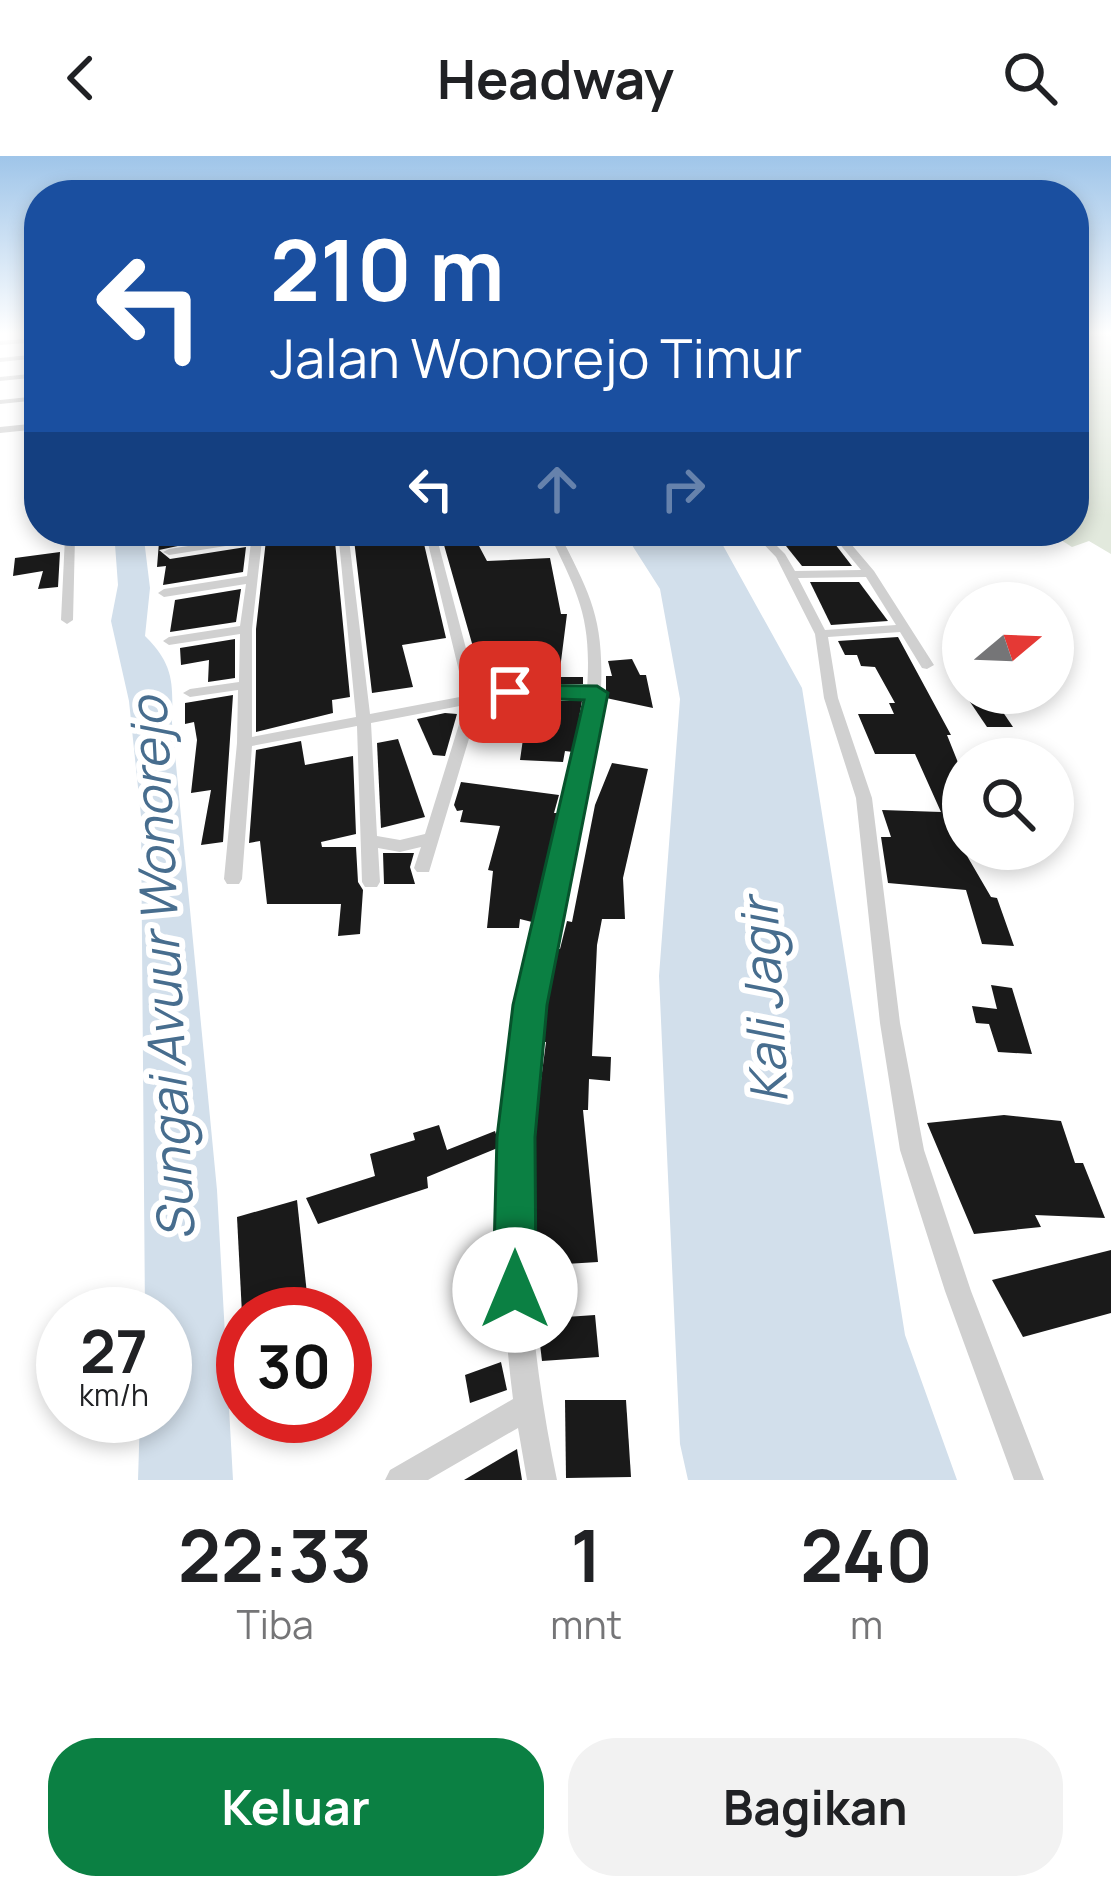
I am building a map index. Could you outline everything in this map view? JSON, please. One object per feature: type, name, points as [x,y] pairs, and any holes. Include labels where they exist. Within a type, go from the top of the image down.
[{"type":"street","points":[[2,430],[5,401]]},
{"type":"street","points":[[67,620],[70,546]]},
{"type":"street","points":[[169,552],[199,546]]},
{"type":"street","points":[[233,879],[245,742],[246,629],[257,546]]},
{"type":"street","points":[[345,546],[364,721],[371,882]]},
{"type":"street","points":[[423,868],[472,700],[434,546]]},
{"type":"street","points":[[542,1480],[525,1408],[515,1290],[518,1115],[530,1005],[597,693],[592,618],[560,546]]},
{"type":"street","points":[[768,546],[791,575],[821,634],[831,698],[864,798],[890,1023],[912,1150],[958,1291],[1029,1480]]},
{"type":"street","points":[[847,546],[870,573],[927,664]]},
{"type":"street","points":[[791,575],[870,573]]},
{"type":"street","points":[[164,593],[253,579]]},
{"type":"street","points":[[821,634],[905,628]]},
{"type":"street","points":[[169,641],[246,629]]},
{"type":"street","points":[[190,693],[245,685]]},
{"type":"street","points":[[245,742],[510,692],[597,693]]},
{"type":"street","points":[[369,841],[400,846],[432,838]]},
{"type":"street","points":[[400,1480],[525,1408]]},
{"type":"shaded area","points":[[1089,394],[1111,394],[1111,554],[1089,541]]},
{"type":"water","name":"Sungai Avuur Wonorejo","points":[[115,546],[145,546],[150,588],[145,636],[167,665],[172,685],[217,1190],[222,1287],[216,1287],[216,1443],[231,1443],[233,1480],[138,1480],[139,1443],[192,1443],[192,1287],[145,1287],[141,816],[129,701],[111,621],[118,585]]},
{"type":"water","name":"Kali Jagir","points":[[633,546],[723,546],[802,688],[905,1335],[957,1480],[688,1480],[680,1444],[659,976],[680,699],[660,589]]},
{"type":"building","points":[[159,546],[178,546],[159,550],[170,559],[246,547],[243,572],[163,585],[166,566],[157,567]]},
{"type":"building","points":[[265,546],[335,546],[350,697],[332,700],[333,713],[256,732],[256,629]]},
{"type":"building","points":[[355,546],[425,546],[446,638],[402,645],[413,687],[372,693]]},
{"type":"building","points":[[444,546],[479,546],[487,561],[550,558],[561,614],[567,614],[559,677],[583,677],[583,684],[509,684],[501,673],[481,675]]},
{"type":"building","points":[[786,546],[837,546],[852,566],[802,566]]},
{"type":"building","points":[[60,552],[58,587],[38,589],[43,571],[13,576],[15,558]]},
{"type":"building","points":[[810,582],[859,582],[888,621],[831,625]]},
{"type":"building","points":[[241,589],[236,622],[170,632],[175,600]]},
{"type":"building","points":[[898,637],[951,735],[942,738],[942,870],[975,870],[991,897],[997,898],[1014,946],[982,944],[966,890],[888,883],[881,837],[891,837],[882,810],[941,812],[915,754],[875,754],[858,714],[894,714],[889,703],[895,703],[875,667],[861,666],[857,655],[845,655],[838,641]]},
{"type":"building","points":[[235,639],[235,678],[208,682],[209,660],[181,665],[180,648]]},
{"type":"building","points":[[632,659],[640,675],[646,675],[653,708],[606,698],[606,676],[612,676],[608,661]]},
{"type":"building","points":[[233,695],[223,842],[201,845],[211,790],[191,793],[197,740],[194,722],[185,724],[185,703]]},
{"type":"building","points":[[512,701],[582,701],[573,752],[565,751],[563,762],[520,760],[525,725],[511,724]]},
{"type":"building","points":[[457,714],[445,756],[433,755],[417,719]]},
{"type":"building","points":[[978,714],[1004,714],[1013,727],[987,727]]},
{"type":"building","points":[[398,739],[425,817],[381,828],[377,743]]},
{"type":"building","points":[[301,741],[305,765],[353,756],[356,834],[321,842],[322,847],[356,847],[358,882],[363,890],[360,934],[338,936],[341,904],[267,904],[260,841],[249,843],[256,750]]},
{"type":"building","points":[[612,763],[648,769],[623,878],[625,919],[602,919],[597,945],[592,1056],[611,1057],[610,1081],[589,1079],[588,1110],[583,1110],[598,1262],[533,1266],[531,1157],[546,1042],[540,1042],[541,1028],[555,949],[560,949],[567,921],[572,922],[595,805]]},
{"type":"building","points":[[461,782],[559,795],[554,813],[560,813],[532,922],[520,919],[519,928],[487,928],[493,871],[488,870],[500,826],[460,822],[463,810],[457,811],[454,805]]},
{"type":"building","points":[[383,853],[414,853],[410,867],[415,884],[384,884]]},
{"type":"building","points":[[991,985],[1012,988],[1032,1054],[998,1052],[989,1024],[976,1023],[972,1006],[997,1009]]},
{"type":"building","points":[[1004,1115],[1061,1121],[1075,1163],[1083,1163],[1105,1218],[1035,1215],[1041,1227],[974,1234],[927,1123]]},
{"type":"building","points":[[439,1125],[447,1150],[495,1131],[500,1147],[427,1177],[428,1188],[318,1224],[306,1198],[375,1176],[370,1154],[415,1140],[413,1133]]},
{"type":"building","points":[[297,1200],[306,1287],[241,1287],[237,1217]]},
{"type":"building","points":[[1111,1250],[1111,1313],[1023,1337],[992,1280]]},
{"type":"building","points":[[595,1315],[599,1357],[542,1361],[537,1319]]},
{"type":"building","points":[[501,1362],[507,1390],[470,1403],[465,1375]]},
{"type":"building","points":[[565,1400],[626,1400],[631,1477],[566,1478]]},
{"type":"building","points":[[517,1449],[522,1480],[464,1480]]},
{"type":"route","points":[[510,692],[597,693],[530,1005],[516,1137],[515,1290]]}]
